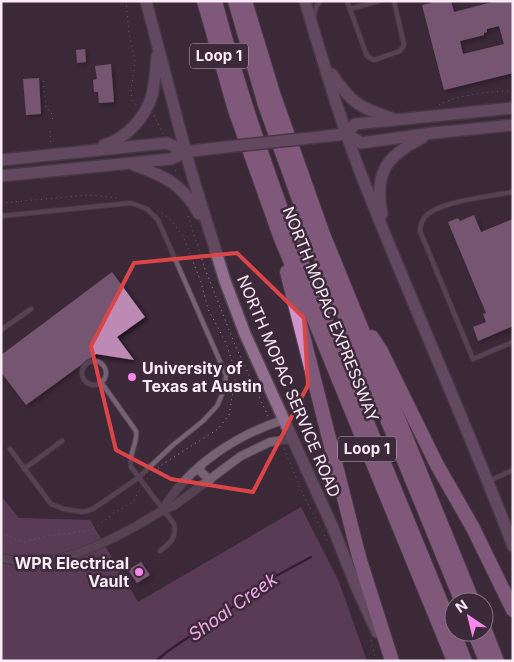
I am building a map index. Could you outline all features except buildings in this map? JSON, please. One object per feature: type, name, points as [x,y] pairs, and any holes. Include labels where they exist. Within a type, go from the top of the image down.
[{"type":"highway","name":"NORTH MOPAC EXPRESSWAY","points":[[204,1],[235,110],[280,236],[454,661]]},
{"type":"highway","points":[[215,1],[244,104],[268,177],[465,661]]},
{"type":"highway","points":[[235,1],[265,105],[312,236],[458,592]]},
{"type":"highway","name":"NORTH MOPAC EXPRESSWAY","points":[[246,1],[268,79],[296,160],[351,304],[469,592]]},
{"type":"highway","points":[[280,236],[288,279],[312,364],[333,457],[359,557],[392,661]]},
{"type":"highway","points":[[351,304],[381,351],[437,465],[473,528],[513,610]]},
{"type":"highway","points":[[478,642],[486,661]]},
{"type":"highway","points":[[490,642],[497,661]]},
{"type":"main road","name":"NORTH MOPAC SERVICE ROAD","points":[[146,1],[207,227],[245,334],[283,420],[287,442],[333,528],[356,586],[392,661]]},
{"type":"main road","points":[[305,1],[367,192],[488,481],[513,546]]},
{"type":"main road","points":[[88,150],[110,144],[135,125],[151,97],[158,48]]},
{"type":"main road","points":[[324,64],[351,100],[373,112],[398,120]]},
{"type":"main road","points":[[347,134],[355,124],[513,108]]},
{"type":"main road","points":[[1,176],[171,159],[186,152],[335,135],[347,134],[361,143],[513,125]]},
{"type":"main road","points":[[386,236],[379,192],[381,178],[388,164],[402,148],[433,133]]},
{"type":"main road","points":[[1,160],[167,142],[186,152]]},
{"type":"main road","points":[[1,169],[26,167],[32,164],[36,156]]},
{"type":"main road","points":[[130,164],[159,174],[171,181],[195,206],[207,227]]},
{"type":"street","points":[[163,509],[170,497],[201,466],[221,450],[263,426],[283,420]]},
{"type":"street","points":[[1,558],[16,562],[38,562],[61,559],[91,549],[163,509],[175,505],[241,456],[270,442],[287,442]]},
{"type":"street","points":[[201,466],[200,471],[210,480]]},
{"type":"lane","points":[[312,24],[316,7],[320,1]]},
{"type":"lane","points":[[347,1],[367,56],[374,60],[400,51],[404,45],[394,1]]},
{"type":"lane","points":[[350,9],[379,1]]},
{"type":"lane","points":[[513,192],[440,207],[427,214],[420,222],[420,231],[474,358],[513,342]]},
{"type":"lane","points":[[1,216],[131,203],[147,209],[158,220],[226,375],[224,390],[217,406],[203,421],[173,445],[138,478],[93,509],[82,512],[64,509],[51,504],[10,449]]},
{"type":"lane","points":[[1,330],[31,309]]},
{"type":"lane","points":[[90,362],[102,364],[106,374],[101,382],[97,385],[90,385],[85,382],[82,372],[84,366],[90,362]]},
{"type":"lane","points":[[101,382],[136,431],[137,440],[129,459],[131,467],[174,524],[176,533],[172,541],[160,551]]},
{"type":"lane","points":[[24,469],[62,441]]},
{"type":"lane","points":[[488,481],[513,470]]},
{"type":"path","points":[[126,1],[135,61],[131,92],[132,100],[142,108]]},
{"type":"path","points":[[43,81],[46,108],[51,110],[53,121]]},
{"type":"path","points":[[438,108],[441,103],[453,98],[494,92],[513,92]]},
{"type":"path","points":[[152,114],[165,136]]},
{"type":"path","points":[[50,131],[51,144]]},
{"type":"path","points":[[174,170],[180,169]]},
{"type":"path","points":[[1,203],[89,195],[122,198]]},
{"type":"path","points":[[152,206],[170,219],[183,236],[201,282],[208,309],[226,343],[233,364]]},
{"type":"path","points":[[188,216],[205,269],[235,344],[270,419]]},
{"type":"path","points":[[287,442],[303,494],[327,541]]},
{"type":"path","points":[[1,534],[24,542],[48,536],[86,531],[98,526],[115,512],[132,503],[142,483]]},
{"type":"path","points":[[370,636],[376,661]]},
{"type":"highlighted area","points":[[237,253],[304,318],[308,385],[253,492],[171,479],[116,450],[91,346],[134,263]]},
{"type":"shaded area","points":[[1,496],[19,518],[90,520],[138,602],[301,507],[339,582],[367,661],[1,661]]},
{"type":"waterway","name":"Shoal Creek","points":[[156,661],[276,576],[311,557]]},
{"type":"place","name":"University of Texas at Austin","points":[[132,377]]},
{"type":"place","name":"WPR Electrical Vault","points":[[139,572]]}]
